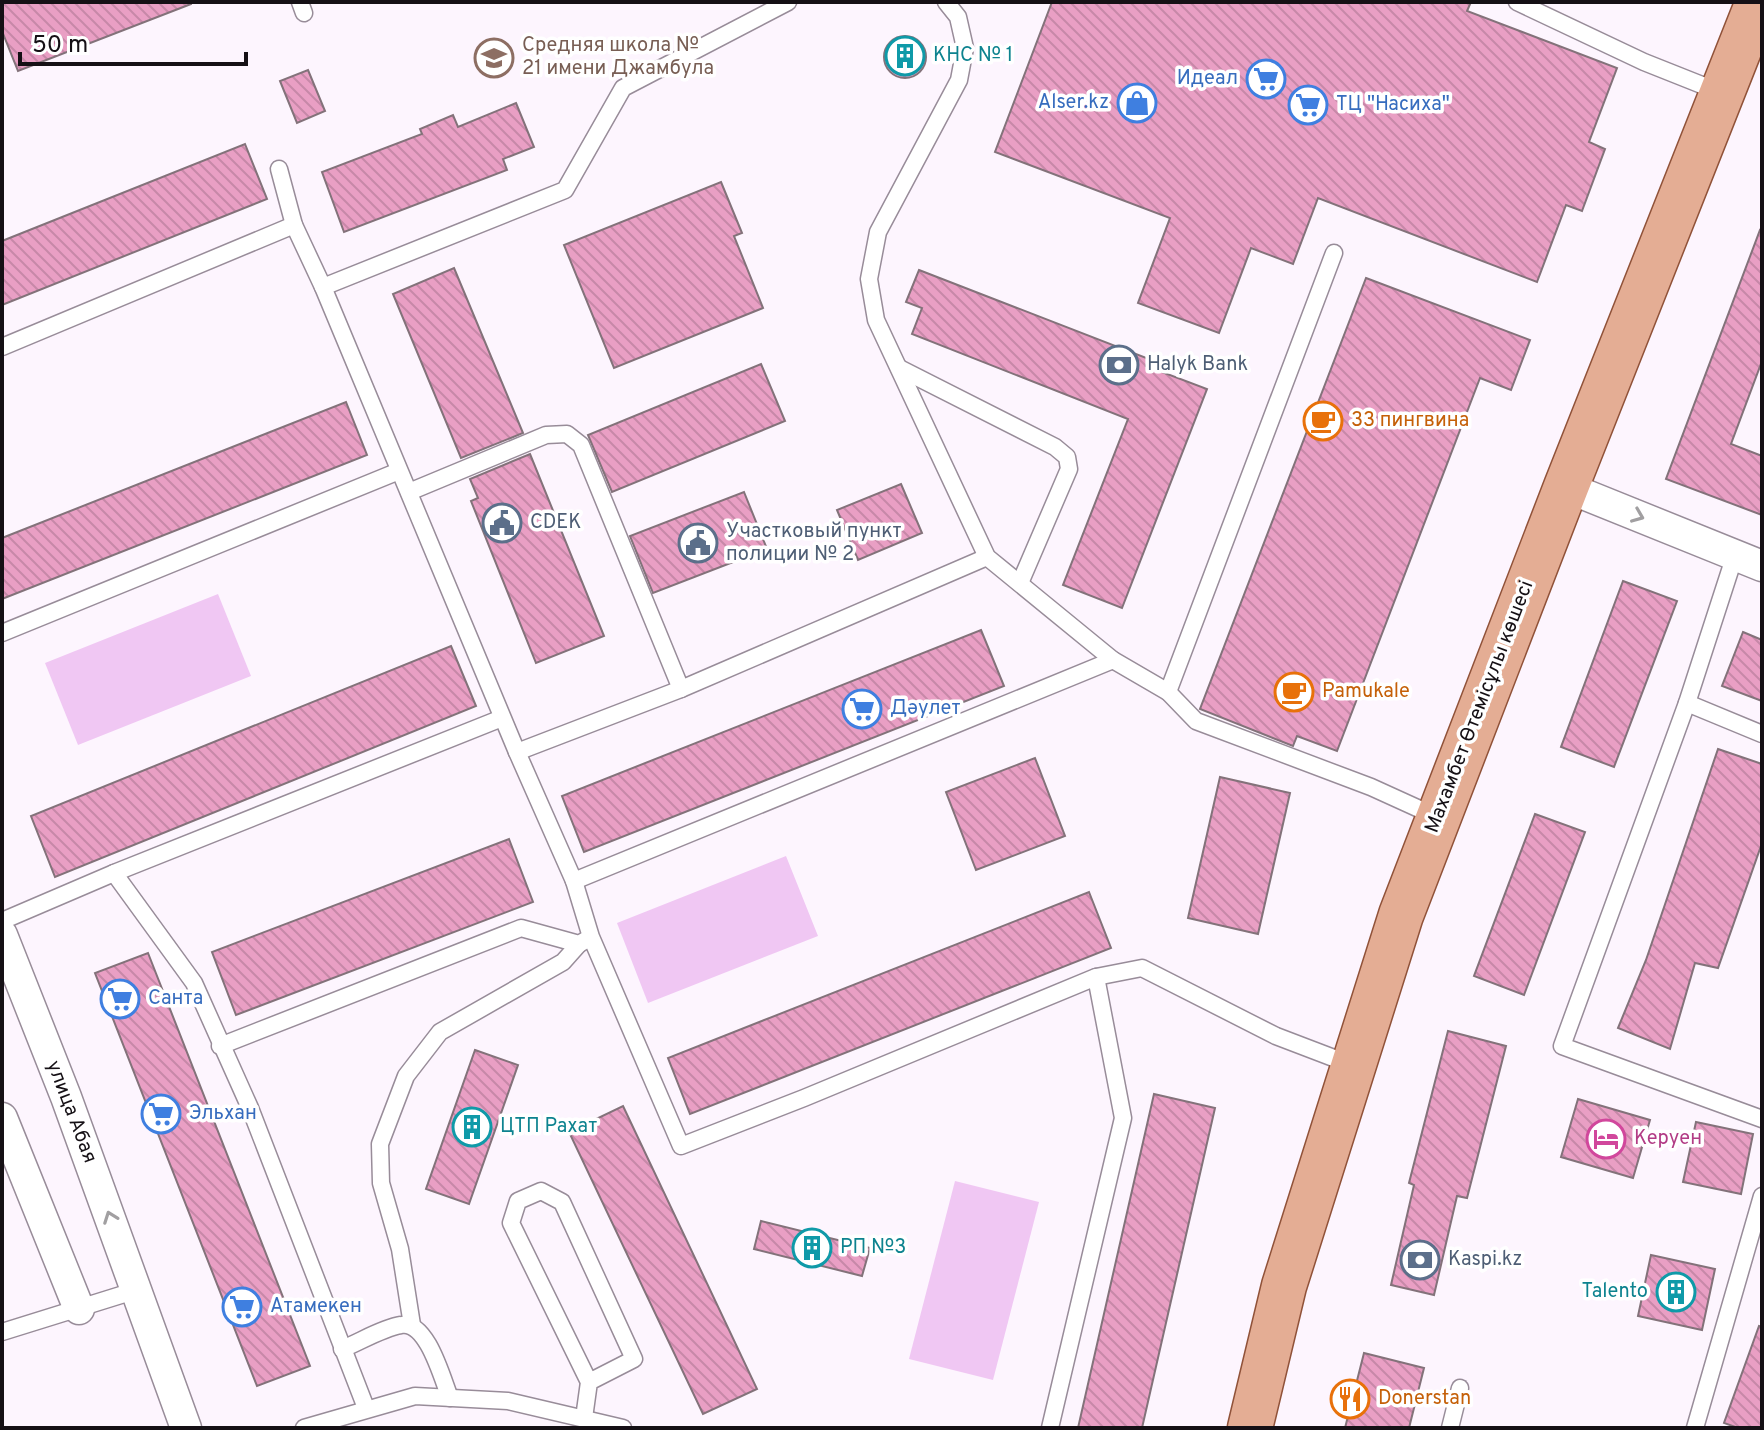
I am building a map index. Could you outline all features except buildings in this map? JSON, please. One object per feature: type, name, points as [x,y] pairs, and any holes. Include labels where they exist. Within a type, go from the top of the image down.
[{"type":"main road","name":"Махамбет Өтемісұлы көшесі","points":[[1250,1428],[1284,1286],[1401,915],[1758,2]]},
{"type":"street","points":[[1566,487],[1748,560]]},
{"type":"street","name":"улица Абая","points":[[2,935],[66,1097],[186,1428]]},
{"type":"street","points":[[2,1120],[79,1309]]},
{"type":"lane","points":[[323,287],[565,190],[623,88],[788,2]]},
{"type":"lane","points":[[946,2],[958,17],[965,48],[959,80],[878,232],[869,279],[876,320],[987,557],[1113,660],[1168,692],[1196,721],[1371,787],[1437,817]]},
{"type":"lane","points":[[1527,4],[1644,62],[1723,93]]},
{"type":"lane","points":[[279,169],[294,225],[574,881],[585,940],[681,1146],[1096,977],[1142,968],[1276,1036],[1354,1066]]},
{"type":"lane","points":[[2,347],[294,225]]},
{"type":"lane","points":[[1168,692],[1334,253]]},
{"type":"lane","points":[[899,368],[1055,447],[1067,457],[1069,469],[1020,583]]},
{"type":"lane","points":[[409,492],[546,435],[567,434],[581,445],[681,689]]},
{"type":"lane","points":[[2,633],[399,471]]},
{"type":"lane","points":[[517,752],[681,689],[987,557]]},
{"type":"lane","points":[[1748,560],[1687,703],[1562,1046],[1762,1119]]},
{"type":"lane","points":[[574,881],[1113,660]]},
{"type":"lane","points":[[1687,703],[1762,734]]},
{"type":"lane","points":[[2,921],[502,718]]},
{"type":"lane","points":[[114,873],[194,983],[250,1108],[366,1408]]},
{"type":"lane","points":[[220,1046],[521,928],[585,940]]},
{"type":"lane","points":[[412,1325],[400,1249],[381,1183],[380,1144],[406,1076],[440,1032],[563,962],[585,940]]},
{"type":"lane","points":[[1050,1428],[1123,1118],[1096,977]]},
{"type":"lane","points":[[584,1418],[589,1382],[511,1223],[518,1201],[541,1191],[562,1202],[634,1359],[589,1382]]},
{"type":"lane","points":[[1695,1428],[1762,1196]]},
{"type":"lane","points":[[2,1332],[137,1290]]},
{"type":"lane","points":[[342,1349],[400,1325],[412,1325],[422,1332],[450,1398]]},
{"type":"lane","points":[[1450,1428],[1460,1388]]},
{"type":"lane","points":[[304,1428],[415,1396],[508,1401],[623,1428]]},
{"type":"shaded area","points":[[218,594],[251,676],[78,745],[45,663]]},
{"type":"shaded area","points":[[786,856],[818,936],[648,1003],[617,923]]},
{"type":"shaded area","points":[[955,1181],[1039,1202],[993,1380],[909,1359]]},
{"type":"place","name":"КНС № 1","points":[[905,56]]},
{"type":"place","name":"Средняя школа № 21 имени Джамбула","points":[[494,58]]},
{"type":"place","name":"Идеал","points":[[1266,79]]},
{"type":"place","name":"Alser.kz","points":[[1137,103]]},
{"type":"place","name":"ТЦ \"Насиха\"","points":[[1308,105]]},
{"type":"place","name":"Halyk Bank","points":[[1119,365]]},
{"type":"place","name":"33 пингвина","points":[[1323,421]]},
{"type":"place","name":"CDEK","points":[[502,523]]},
{"type":"place","name":"Участковый пункт полиции № 2","points":[[698,543]]},
{"type":"place","name":"Pamukale","points":[[1294,692]]},
{"type":"place","name":"Дәулет","points":[[862,709]]},
{"type":"place","name":"Санта","points":[[120,999]]},
{"type":"place","name":"Эльхан","points":[[161,1114]]},
{"type":"place","name":"ЦТП Рахат","points":[[472,1127]]},
{"type":"place","name":"Керуен","points":[[1606,1139]]},
{"type":"place","name":"РП №3","points":[[812,1248]]},
{"type":"place","name":"Kaspi.kz","points":[[1420,1260]]},
{"type":"place","name":"Talento","points":[[1676,1292]]},
{"type":"place","name":"Атамекен","points":[[242,1307]]},
{"type":"place","name":"Donerstan","points":[[1350,1399]]}]
